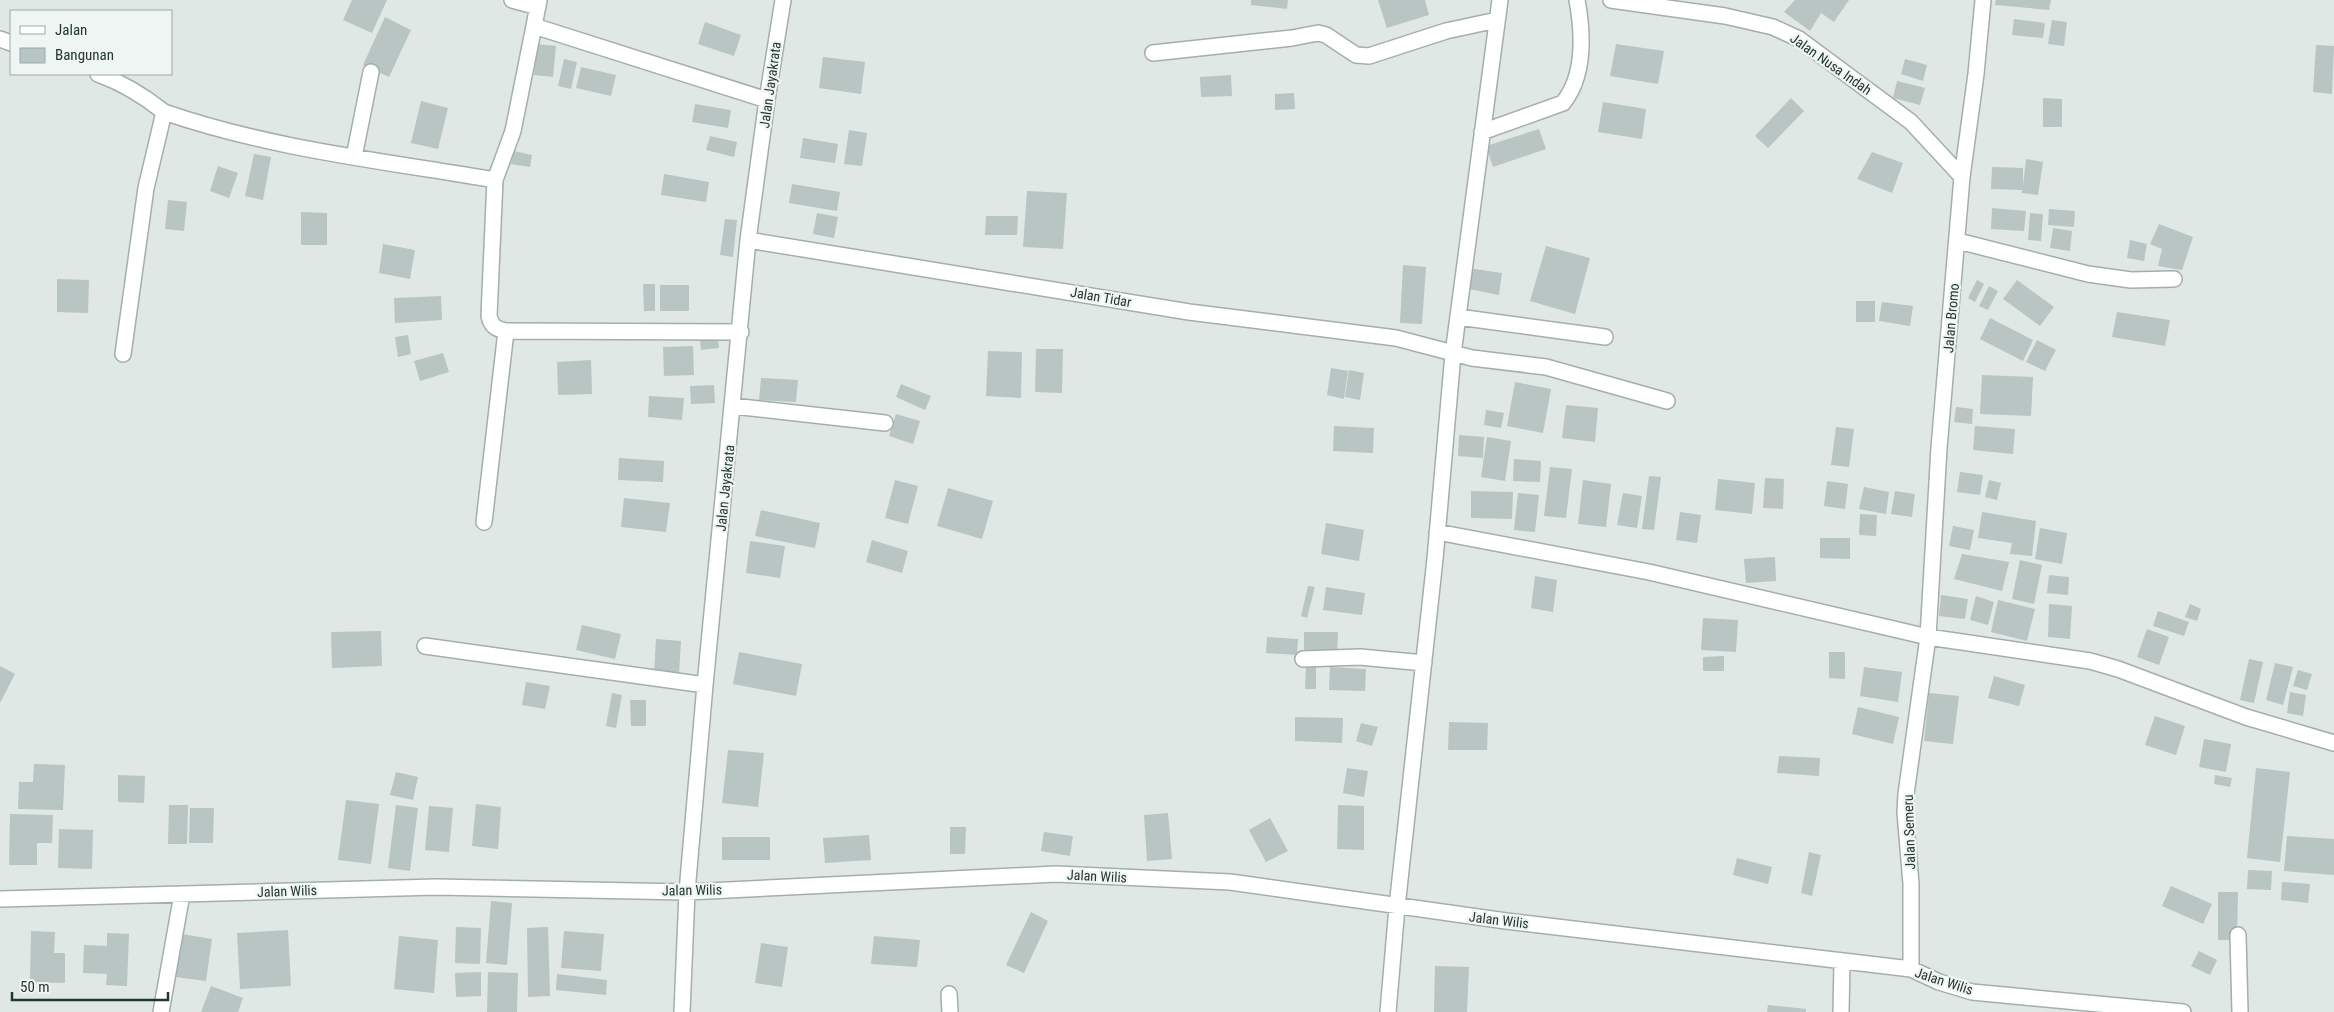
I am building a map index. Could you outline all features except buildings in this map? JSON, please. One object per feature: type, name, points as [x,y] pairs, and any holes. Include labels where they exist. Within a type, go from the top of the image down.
[{"type":"street","points":[[512,0],[538,4],[513,131],[495,180],[488,316],[493,327],[506,331],[741,332]]},
{"type":"street","name":"Jalan Jayakrata","points":[[682,1012],[687,892],[705,685],[741,332],[748,240],[783,0]]},
{"type":"street","points":[[1388,1012],[1396,906],[1424,663],[1453,354],[1500,0]]},
{"type":"street","points":[[1482,132],[1562,103],[1570,94],[1580,55],[1581,21],[1577,0]]},
{"type":"street","name":"Jalan Nusa Indah","points":[[1612,0],[1725,16],[1773,27],[1799,38],[1911,122],[1962,177]]},
{"type":"street","name":"Jalan Bromo","points":[[1928,637],[1939,448],[1962,177],[1976,74],[1983,0]]},
{"type":"street","points":[[1152,53],[1292,38],[1318,33],[1326,35],[1356,55],[1369,56],[1446,31],[1497,20]]},
{"type":"street","points":[[534,26],[767,100]]},
{"type":"street","points":[[354,157],[371,72]]},
{"type":"street","points":[[101,75],[114,79],[143,96],[164,112],[212,128],[316,152],[495,180]]},
{"type":"street","points":[[123,354],[146,188],[164,112]]},
{"type":"street","name":"Jalan Tidar","points":[[748,240],[1189,312],[1396,338],[1417,342],[1453,354],[1546,367],[1667,401]]},
{"type":"street","points":[[1958,241],[2096,275],[2131,280],[2174,279]]},
{"type":"street","points":[[1458,317],[1605,336]]},
{"type":"street","points":[[484,522],[506,331]]},
{"type":"street","points":[[733,406],[885,423]]},
{"type":"street","points":[[1437,532],[1649,572],[1928,637],[2090,661],[2118,669],[2246,718],[2334,743]]},
{"type":"street","name":"Jalan Semeru","points":[[1910,970],[1911,884],[1906,794],[1928,637]]},
{"type":"street","points":[[425,646],[705,685]]},
{"type":"street","points":[[1303,658],[1360,657],[1424,663]]},
{"type":"street","name":"Jalan Wilis","points":[[0,899],[436,887],[687,892],[1056,874],[1230,882],[1369,900],[1396,906],[1910,970],[1939,982],[1972,992],[2183,1012]]},
{"type":"street","points":[[161,1012],[182,894]]},
{"type":"street","points":[[2238,935],[2240,1012]]},
{"type":"street","points":[[1841,1012],[1842,962]]},
{"type":"street","points":[[949,994],[950,1012]]}]
